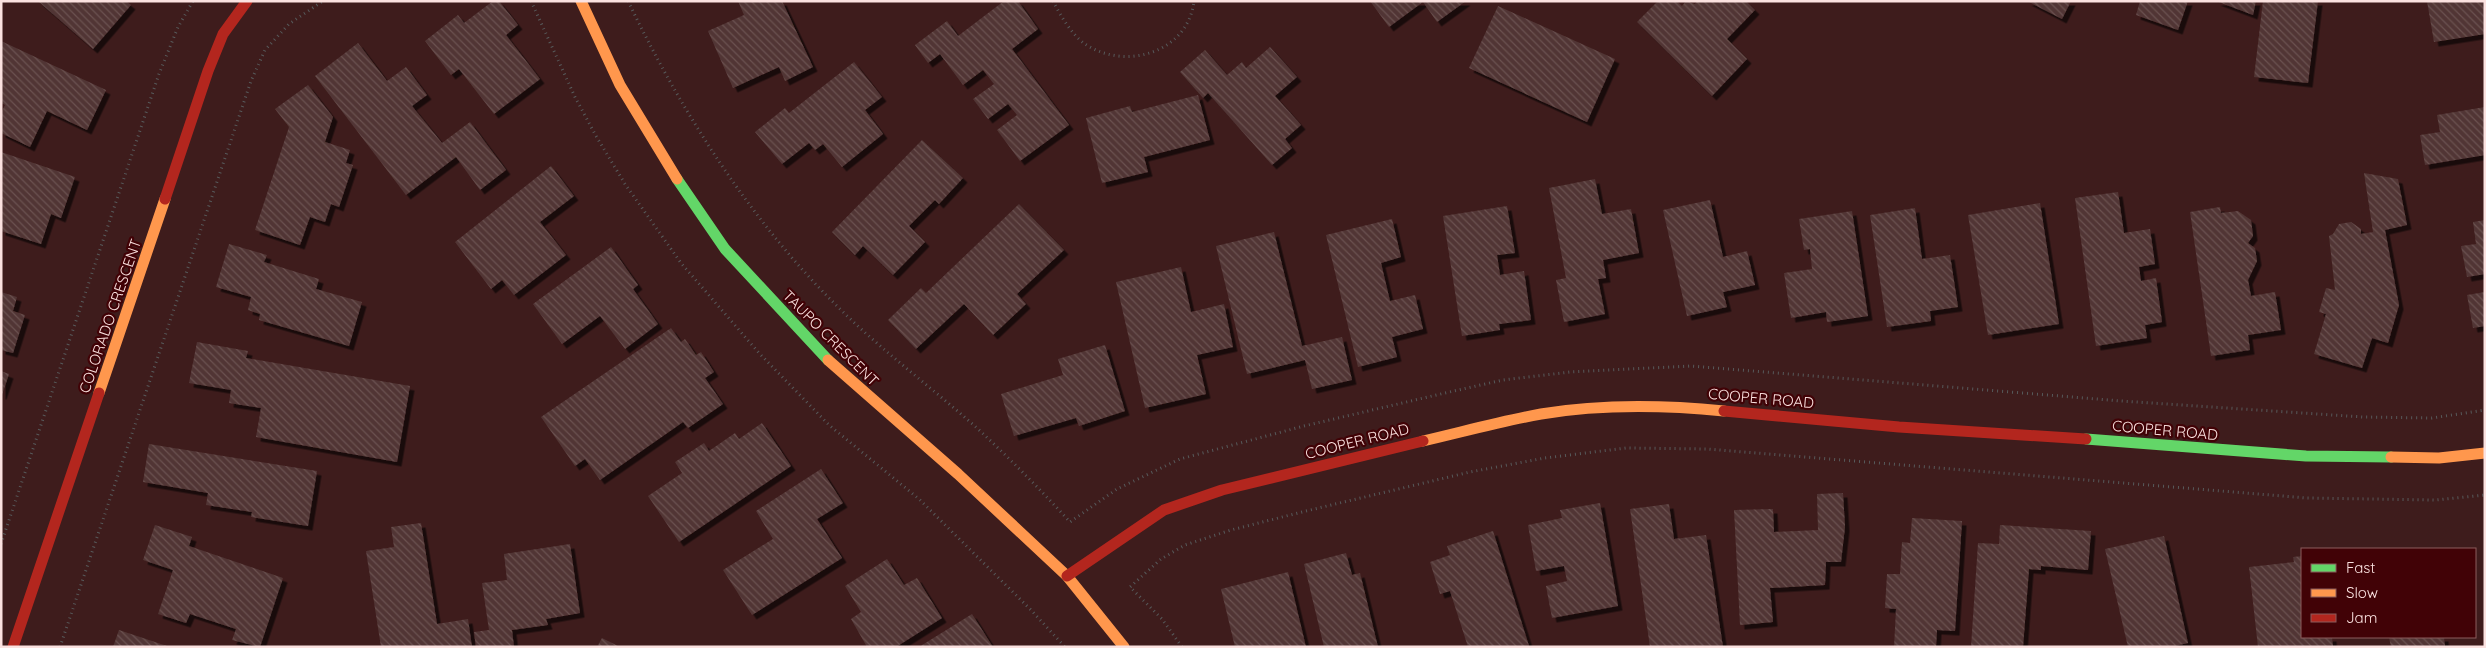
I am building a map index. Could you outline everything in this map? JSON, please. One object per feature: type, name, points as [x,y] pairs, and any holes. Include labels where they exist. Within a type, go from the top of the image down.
[{"type":"street","name":"COLORADO CRESCENT","points":[[13,647],[208,71],[223,34],[247,1]]},
{"type":"street","name":"TAUPO CRESCENT","points":[[581,1],[620,85],[671,170],[725,249],[834,366],[958,474],[1066,576],[1124,647]]},
{"type":"street","name":"COOPER ROAD","points":[[1066,576],[1164,510],[1222,490],[1377,451],[1532,416],[1587,408],[1633,406],[1685,407],[1900,427],[2042,435],[2306,456],[2439,458],[2485,453]]},
{"type":"path","points":[[1,544],[159,74],[178,27],[193,1]]},
{"type":"path","points":[[60,647],[251,81],[265,50],[289,24],[323,1]]},
{"type":"path","points":[[628,1],[652,50],[712,150],[748,204],[797,263],[876,344],[976,428],[1029,477],[1070,522]]},
{"type":"path","points":[[1053,1],[1060,14],[1084,43],[1103,54],[1122,58],[1141,56],[1162,49],[1176,38],[1186,25],[1194,1]]},
{"type":"path","points":[[1182,647],[1162,619],[1130,587],[1161,559],[1185,545],[1231,530],[1470,472],[1580,453],[1626,448],[1707,449],[2306,498],[2435,500],[2485,495]]},
{"type":"building","points":[[38,1],[126,1],[131,5],[93,49]]},
{"type":"building","points":[[493,1],[499,1],[518,25],[506,35],[540,79],[494,114],[459,69],[451,75],[425,41],[458,15],[464,23]]},
{"type":"building","points":[[738,1],[782,1],[813,67],[785,81],[779,67],[733,88],[708,31],[744,15]]},
{"type":"building","points":[[1004,1],[1018,1],[1038,29],[1012,49],[1069,125],[1020,161],[997,130],[1017,115],[1008,104],[988,119],[973,99],[994,84],[983,70],[963,85],[940,54],[928,63],[915,45],[947,21],[958,36]]},
{"type":"building","points":[[1370,1],[1466,1],[1437,22],[1423,2],[1389,27]]},
{"type":"building","points":[[1658,1],[1677,1],[1682,6],[1686,1],[1695,4],[1697,1],[1746,1],[1755,10],[1727,39],[1747,59],[1712,96],[1637,22]]},
{"type":"building","points":[[2027,1],[2071,1],[2062,19]]},
{"type":"building","points":[[2140,1],[2188,1],[2178,30],[2136,15]]},
{"type":"building","points":[[2216,1],[2256,1],[2253,15]]},
{"type":"building","points":[[2263,1],[2318,1],[2308,83],[2254,77]]},
{"type":"building","points":[[2427,1],[2485,1],[2485,34],[2434,42]]},
{"type":"building","points":[[1498,6],[1615,59],[1587,122],[1469,68]]},
{"type":"building","points":[[1,41],[106,90],[87,130],[47,111],[30,147],[1,133],[1,113],[5,105],[1,103]]},
{"type":"building","points":[[358,43],[387,81],[406,67],[427,95],[412,106],[442,143],[470,122],[506,170],[480,190],[456,157],[406,195],[315,76]]},
{"type":"building","points":[[1270,47],[1297,77],[1275,96],[1301,125],[1285,139],[1292,148],[1272,165],[1208,93],[1203,98],[1180,72],[1205,50],[1227,75],[1242,62],[1246,68]]},
{"type":"building","points":[[854,62],[882,97],[865,110],[883,134],[842,167],[823,144],[815,150],[809,143],[782,164],[755,132],[785,108],[789,113]]},
{"type":"building","points":[[308,85],[333,117],[325,142],[350,150],[346,163],[353,165],[339,207],[331,204],[325,222],[310,217],[300,245],[255,230],[289,127],[275,109]]},
{"type":"building","points":[[1198,95],[1210,140],[1144,157],[1148,172],[1102,183],[1086,118],[1130,106],[1132,112]]},
{"type":"building","points":[[2485,107],[2485,155],[2425,165],[2420,135],[2440,132],[2437,115]]},
{"type":"building","points":[[922,140],[963,178],[939,204],[935,200],[909,226],[925,242],[893,275],[863,246],[855,255],[832,232]]},
{"type":"building","points":[[1,152],[75,177],[61,218],[51,214],[41,244],[1,231]]},
{"type":"building","points":[[551,166],[574,196],[540,222],[566,255],[514,295],[502,280],[491,289],[455,242]]},
{"type":"building","points":[[2364,173],[2398,179],[2407,225],[2385,230],[2399,305],[2388,343],[2372,338],[2362,368],[2314,354],[2326,314],[2319,312],[2326,288],[2335,290],[2329,236],[2333,234],[2339,224],[2351,222],[2361,229],[2361,234],[2373,232]]},
{"type":"building","points":[[1595,179],[1602,214],[1631,209],[1639,253],[1603,260],[1606,278],[1598,279],[1605,314],[1564,322],[1556,280],[1566,278],[1549,188]]},
{"type":"building","points":[[2118,192],[2124,233],[2150,229],[2155,264],[2139,267],[2141,281],[2156,278],[2162,322],[2145,325],[2147,338],[2096,346],[2075,198]]},
{"type":"building","points":[[1710,200],[1723,257],[1747,251],[1755,285],[1723,292],[1727,307],[1687,316],[1663,210]]},
{"type":"building","points":[[2040,203],[2059,324],[1988,335],[1968,215]]},
{"type":"building","points":[[1019,204],[1064,250],[1017,294],[1026,304],[993,335],[964,304],[916,349],[888,320],[921,288],[926,293]]},
{"type":"building","points":[[1507,206],[1515,253],[1497,255],[1500,275],[1524,271],[1531,320],[1499,324],[1500,330],[1462,336],[1443,216]]},
{"type":"building","points":[[2220,207],[2221,213],[2238,211],[2251,220],[2253,236],[2248,243],[2255,248],[2257,261],[2248,280],[2251,296],[2275,292],[2281,330],[2248,335],[2250,350],[2211,356],[2190,212]]},
{"type":"building","points":[[1915,208],[1922,259],[1950,255],[1958,307],[1930,311],[1931,321],[1887,327],[1870,215]]},
{"type":"building","points":[[1852,211],[1868,316],[1827,322],[1826,312],[1791,318],[1784,273],[1812,269],[1810,249],[1804,250],[1799,219]]},
{"type":"building","points":[[1392,219],[1401,257],[1381,263],[1390,301],[1415,295],[1423,329],[1392,337],[1397,357],[1358,367],[1326,235]]},
{"type":"building","points":[[2485,220],[2485,274],[2467,277],[2461,246],[2476,244],[2473,222]]},
{"type":"building","points":[[1274,232],[1302,346],[1342,337],[1352,380],[1312,389],[1305,360],[1247,374],[1216,246]]},
{"type":"building","points":[[229,244],[267,255],[264,262],[319,279],[316,289],[362,302],[349,346],[259,320],[260,314],[248,310],[251,297],[216,287]]},
{"type":"building","points":[[611,247],[638,285],[633,289],[658,324],[625,349],[600,316],[562,344],[533,304]]},
{"type":"building","points":[[1181,267],[1191,312],[1224,304],[1233,347],[1197,355],[1206,394],[1145,408],[1116,282]]},
{"type":"building","points":[[1,292],[17,297],[13,311],[25,315],[13,353],[1,350]]},
{"type":"building","points":[[2485,292],[2485,326],[2473,328],[2467,295]]},
{"type":"building","points":[[671,328],[681,342],[685,339],[696,355],[701,352],[714,372],[705,378],[723,404],[688,428],[683,422],[600,480],[585,459],[575,466],[541,417]]},
{"type":"building","points":[[197,342],[248,351],[246,358],[410,386],[397,462],[256,437],[261,408],[229,403],[231,390],[189,383]]},
{"type":"building","points":[[1105,345],[1125,411],[1079,426],[1076,418],[1014,436],[1001,394],[1063,375],[1058,359]]},
{"type":"building","points":[[1,371],[9,374],[2,395],[1,395]]},
{"type":"building","points":[[762,423],[791,466],[679,542],[648,496],[682,473],[675,462],[704,443],[709,451],[735,433],[739,439]]},
{"type":"building","points":[[149,444],[317,471],[308,526],[251,517],[252,512],[206,505],[208,493],[143,482]]},
{"type":"building","points":[[821,469],[843,503],[817,519],[842,558],[752,615],[723,570],[773,539],[756,511]]},
{"type":"building","points":[[1843,493],[1845,527],[1841,562],[1826,562],[1825,585],[1770,588],[1773,622],[1740,625],[1734,510],[1773,509],[1774,532],[1818,530],[1817,494]]},
{"type":"building","points":[[1600,503],[1618,606],[1552,618],[1546,586],[1567,581],[1564,566],[1536,571],[1528,525],[1562,518],[1560,510]]},
{"type":"building","points":[[1669,504],[1674,539],[1706,535],[1723,647],[1650,647],[1630,509]]},
{"type":"building","points":[[1912,518],[1962,521],[1955,631],[1937,630],[1936,647],[1894,647],[1896,609],[1885,608],[1887,574],[1900,574],[1902,542],[1910,543]]},
{"type":"building","points":[[421,523],[437,624],[468,619],[472,647],[381,647],[366,551],[394,547],[391,527]]},
{"type":"building","points":[[155,525],[192,537],[189,546],[283,578],[260,647],[232,640],[236,629],[190,614],[186,623],[158,614],[173,570],[143,560]]},
{"type":"building","points":[[2000,525],[2091,531],[2088,570],[2041,566],[2041,570],[2029,569],[2023,647],[1971,647],[1978,543],[1999,544]]},
{"type":"building","points":[[1493,531],[1529,646],[1526,647],[1468,647],[1450,591],[1440,594],[1430,562],[1450,555],[1447,546]]},
{"type":"building","points":[[2164,536],[2188,643],[2170,647],[2128,647],[2105,549]]},
{"type":"building","points":[[570,544],[580,613],[546,619],[548,625],[512,630],[514,647],[476,647],[474,632],[489,630],[482,583],[507,580],[504,554]]},
{"type":"building","points":[[1346,553],[1352,575],[1360,573],[1378,647],[1324,647],[1304,564]]},
{"type":"building","points":[[2301,556],[2301,638],[2332,638],[2333,647],[2258,647],[2249,567],[2294,562],[2293,557]]},
{"type":"building","points":[[887,559],[904,585],[917,578],[942,618],[896,647],[867,647],[851,619],[861,612],[845,586]]},
{"type":"building","points":[[1288,572],[1306,647],[1235,647],[1221,589]]},
{"type":"building","points":[[972,614],[993,647],[919,647]]},
{"type":"building","points":[[119,630],[167,646],[167,647],[113,647]]},
{"type":"building","points":[[602,638],[620,647],[597,647]]},
{"type":"building","points":[[2389,638],[2444,638],[2445,647],[2391,647]]},
{"type":"traffic: fast","points":[[677,179],[725,249],[828,360]]},
{"type":"traffic: fast","points":[[2086,439],[2306,456],[2391,457]]},
{"type":"traffic: slow","points":[[581,1],[620,85],[677,179]]},
{"type":"traffic: slow","points":[[99,393],[165,199]]},
{"type":"traffic: slow","points":[[828,360],[958,474],[1067,576],[1124,647]]},
{"type":"traffic: slow","points":[[1423,441],[1526,417],[1586,408],[1655,407],[1724,411]]},
{"type":"traffic: slow","points":[[2391,457],[2439,458],[2485,453]]},
{"type":"traffic: jam","points":[[165,199],[208,71],[223,34],[247,1]]},
{"type":"traffic: jam","points":[[13,647],[99,393]]},
{"type":"traffic: jam","points":[[1724,411],[1899,427],[2086,439]]},
{"type":"traffic: jam","points":[[1067,576],[1164,510],[1222,490],[1423,441]]}]
